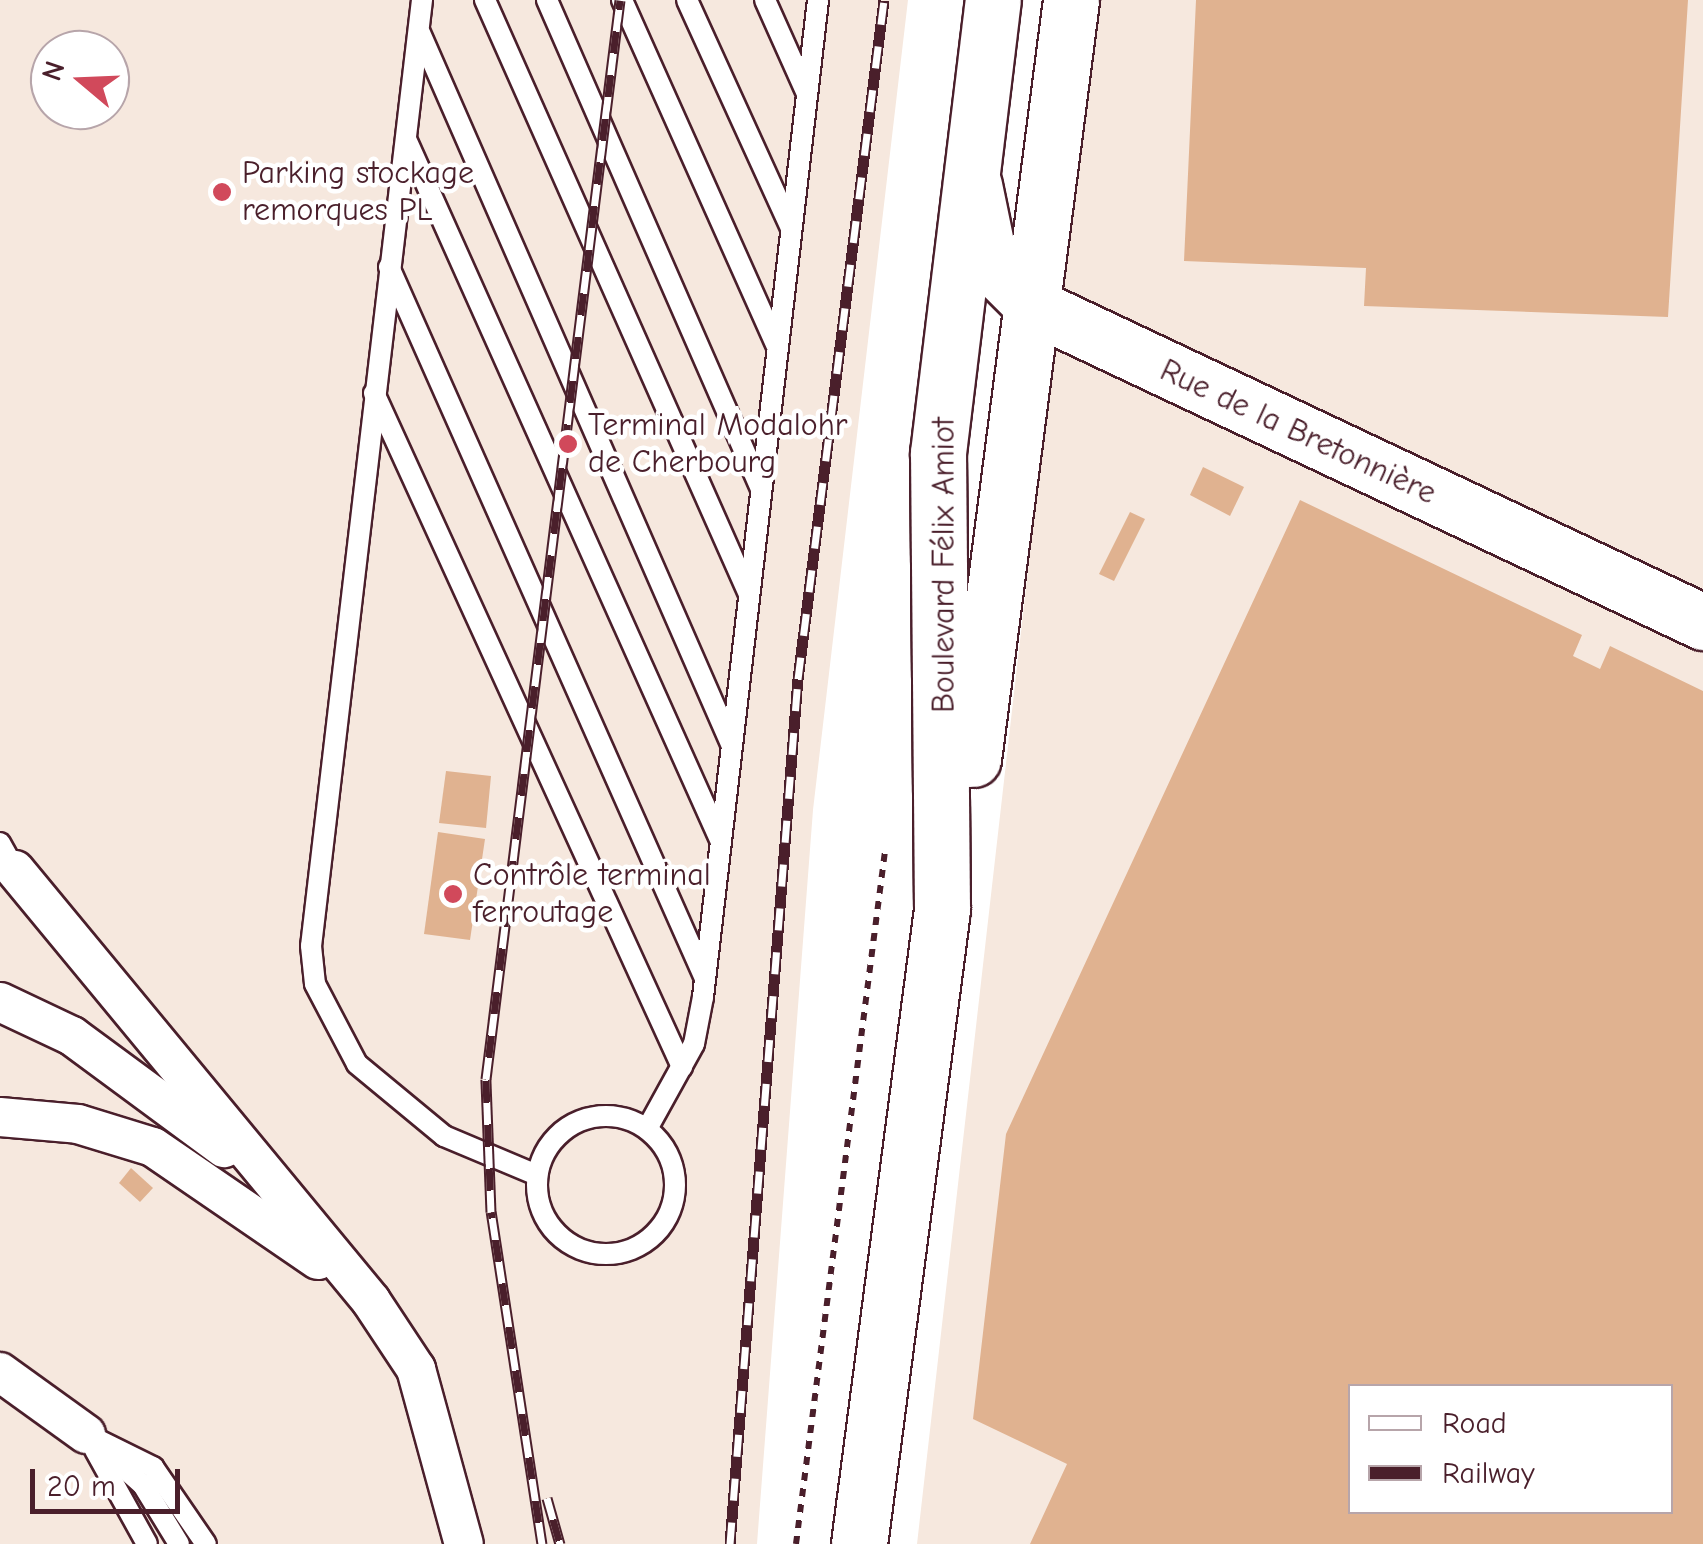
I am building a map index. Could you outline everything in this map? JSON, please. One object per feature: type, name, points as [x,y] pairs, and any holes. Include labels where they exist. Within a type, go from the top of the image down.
[{"type":"main road","name":"Boulevard Félix Amiot","points":[[942,909],[938,453],[993,0]]},
{"type":"main road","name":"Boulevard Félix Amiot","points":[[860,1544],[942,909],[966,814],[1071,0]]},
{"type":"main road","name":"Rue de la Bretonnière","points":[[967,198],[990,263],[1034,306],[1703,622]]},
{"type":"street","points":[[2,857],[372,1300],[416,1368],[464,1544]]},
{"type":"street","points":[[0,1002],[72,1036],[214,1137],[372,1300]]},
{"type":"street","points":[[0,1117],[78,1124],[153,1147],[203,1173],[372,1300]]},
{"type":"street","points":[[0,1372],[86,1434]]},
{"type":"lane","points":[[422,0],[311,895],[316,984],[357,1064],[392,1098],[489,1161],[537,1174]]},
{"type":"lane","points":[[485,0],[750,595]]},
{"type":"lane","points":[[547,0],[762,491]]},
{"type":"lane","points":[[622,0],[778,348]]},
{"type":"lane","points":[[687,0],[792,230]]},
{"type":"lane","points":[[765,0],[807,94]]},
{"type":"lane","points":[[647,1129],[682,1067],[705,978],[818,0]]},
{"type":"lane","points":[[418,29],[732,746]]},
{"type":"lane","points":[[405,137],[721,842]]},
{"type":"lane","points":[[389,267],[705,978]]},
{"type":"lane","points":[[374,391],[682,1067]]},
{"type":"lane","points":[[603,1115],[647,1129],[664,1146],[675,1190],[659,1231],[642,1246],[598,1254],[558,1236],[537,1197],[537,1174],[559,1133],[580,1120],[603,1115]]},
{"type":"lane","points":[[86,1434],[147,1544]]},
{"type":"lane","points":[[86,1434],[143,1485],[180,1544]]},
{"type":"lane","points":[[86,1434],[153,1467],[206,1544]]},
{"type":"path","points":[[796,1544],[886,844]]},
{"type":"shaded area","points":[[0,0],[908,0],[813,810],[757,1544],[0,1544]]},
{"type":"shaded area","points":[[1093,0],[1703,0],[1703,1544],[917,1544]]},
{"type":"building","points":[[1196,0],[1688,0],[1668,317],[1364,306],[1366,268],[1184,261]]},
{"type":"building","points":[[1203,467],[1244,487],[1230,516],[1190,495]]},
{"type":"building","points":[[1300,500],[1582,635],[1573,656],[1600,669],[1610,646],[1703,691],[1703,1544],[1030,1544],[1067,1464],[973,1419],[1006,1134]]},
{"type":"building","points":[[1130,512],[1145,519],[1114,581],[1099,574]]},
{"type":"building","points":[[446,771],[491,776],[486,828],[439,823]]},
{"type":"building","name":"Contrôle terminal ferroutage","points":[[438,832],[485,839],[470,940],[424,934]]},
{"type":"building","points":[[131,1168],[153,1188],[140,1202],[119,1183]]},
{"type":"railway","points":[[542,1544],[491,1212],[486,1079],[620,0]]},
{"type":"railway","points":[[730,1544],[798,679],[884,0]]},
{"type":"railway","points":[[547,1498],[560,1544]]},
{"type":"place","name":"Parking stockage remorques PL","points":[[222,192]]},
{"type":"place","name":"Terminal Modalohr de Cherbourg","points":[[568,444]]},
{"type":"place","name":"Contrôle terminal ferroutage","points":[[453,894]]}]
